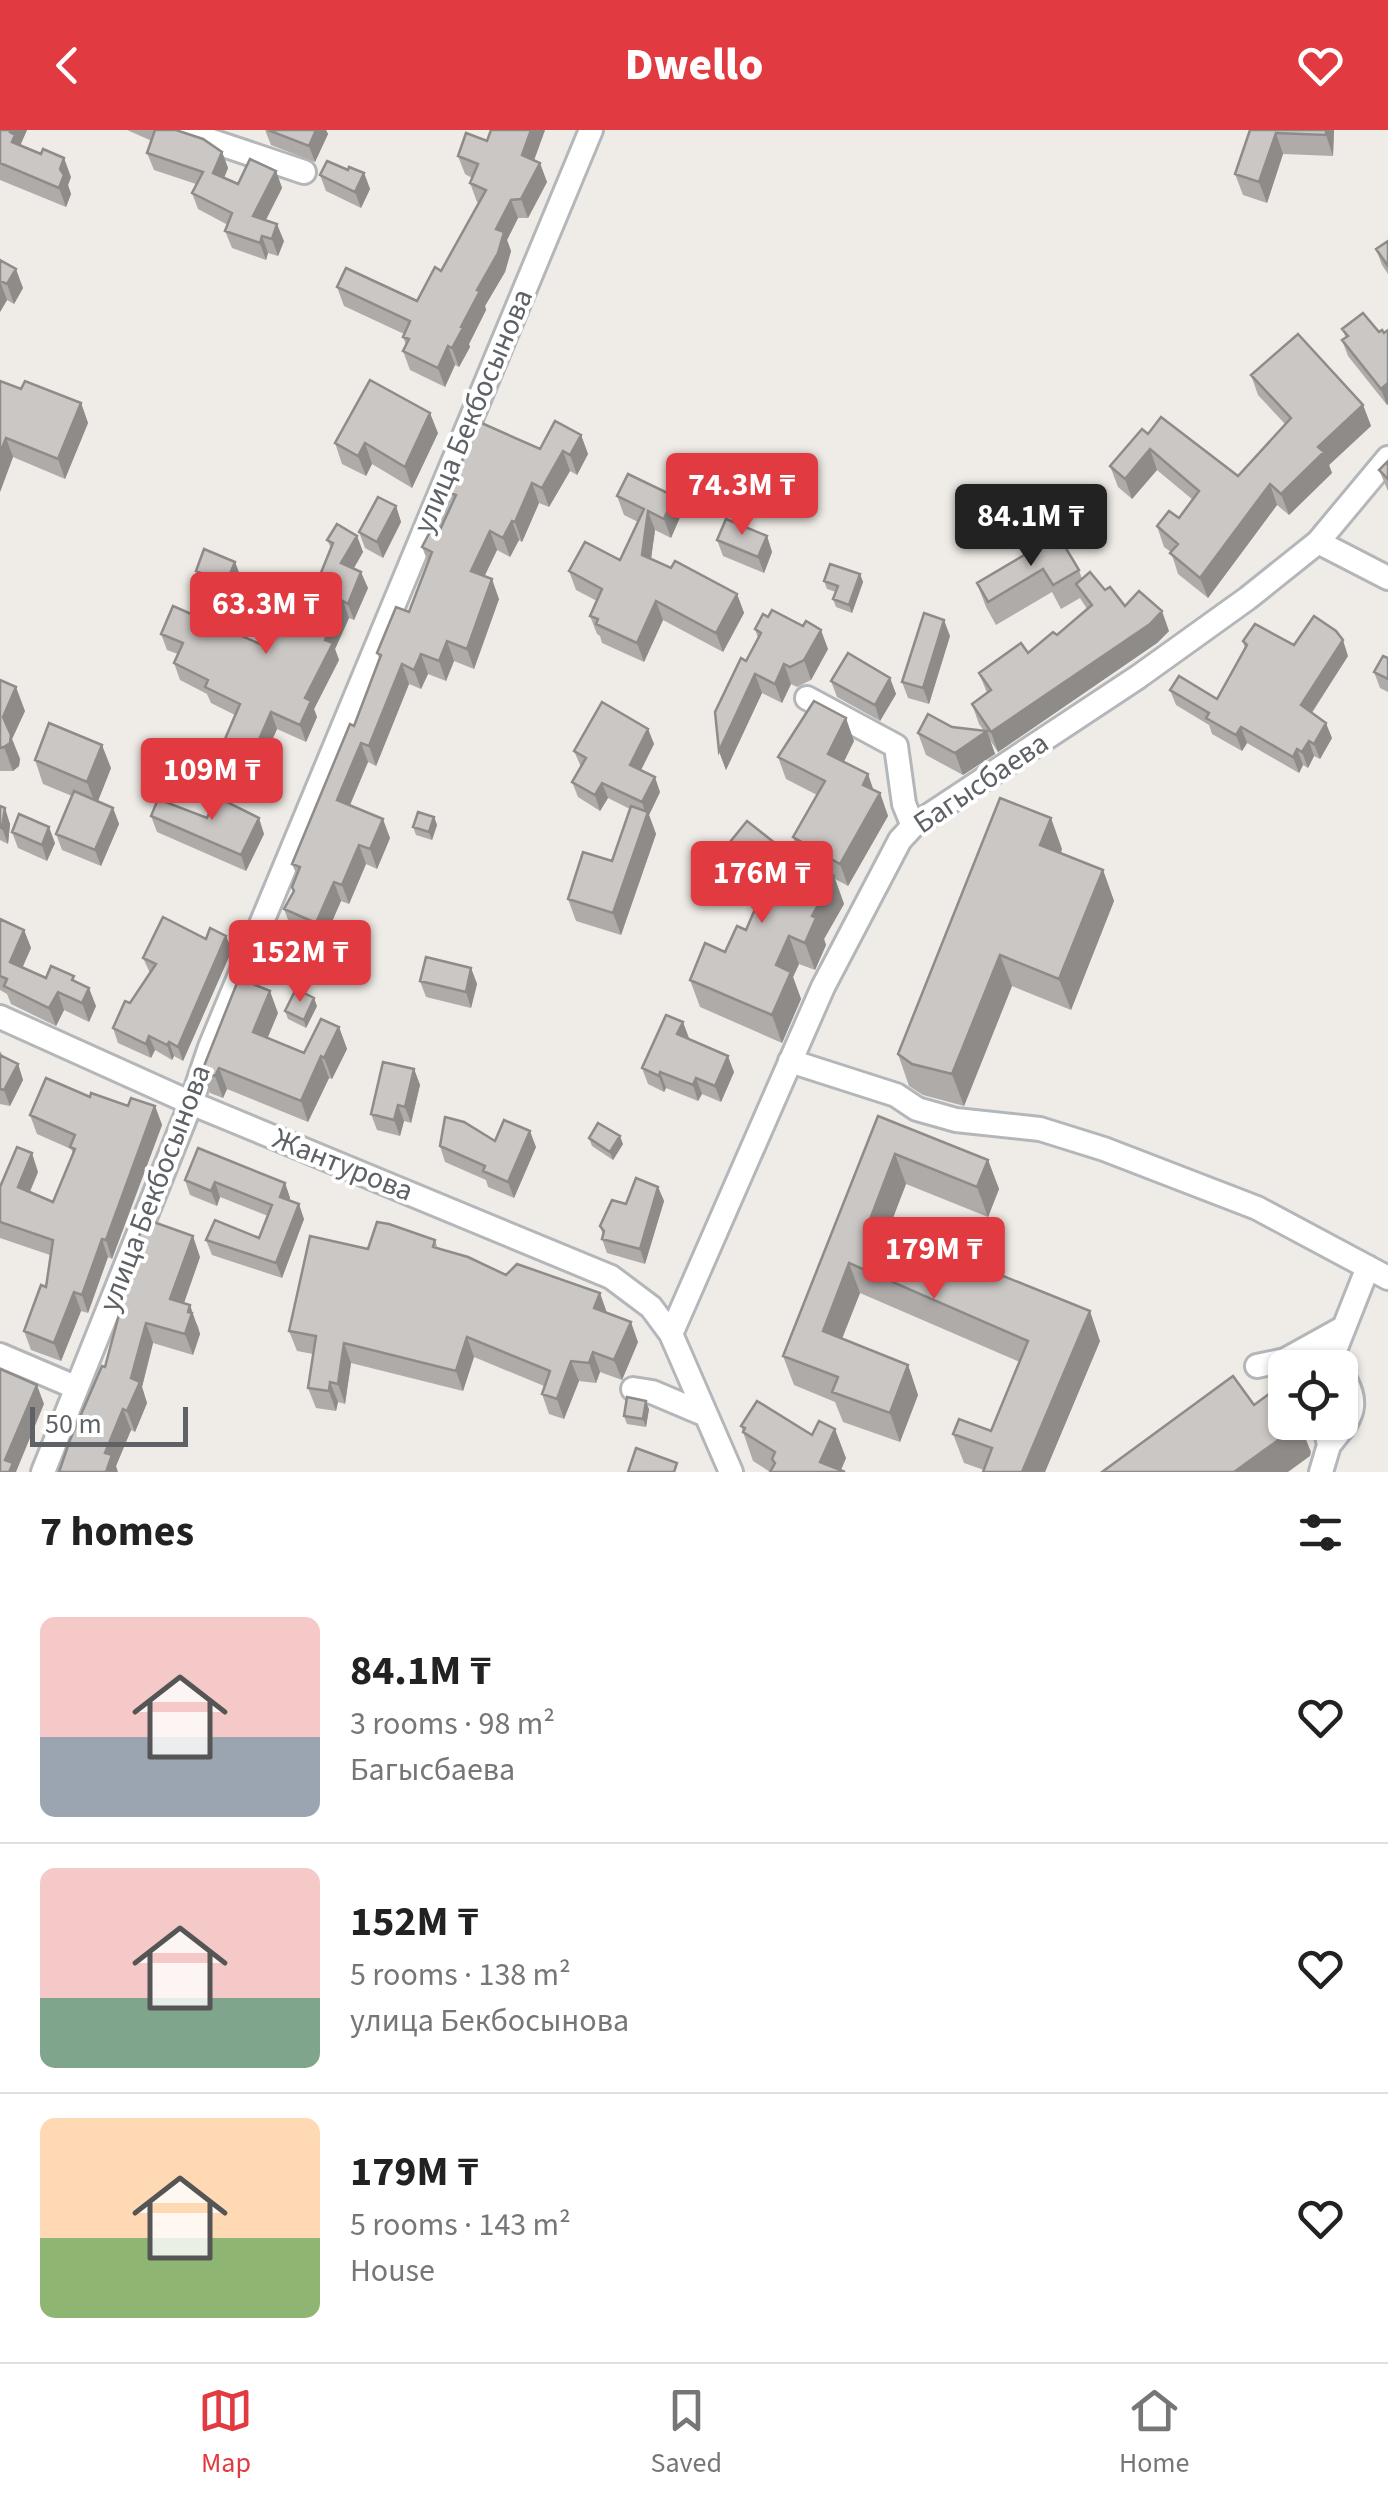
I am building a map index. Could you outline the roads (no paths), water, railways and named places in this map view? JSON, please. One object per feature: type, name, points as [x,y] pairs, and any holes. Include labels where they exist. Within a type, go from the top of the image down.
[{"type":"street","points":[[179,130],[304,172]]},
{"type":"street","name":"улица Бекбосынова","points":[[42,1472],[210,1046],[592,130]]},
{"type":"street","name":"Багысбаева","points":[[671,1334],[824,987],[900,840],[913,826],[1138,678],[1318,542],[1388,458]]},
{"type":"street","points":[[1318,542],[1388,578]]},
{"type":"street","points":[[807,698],[896,746],[904,804],[913,826]]},
{"type":"street","name":"Жантурова","points":[[0,1017],[190,1103],[611,1277],[652,1308],[671,1334],[731,1472]]},
{"type":"street","points":[[790,1061],[896,1095],[917,1109],[956,1120],[1040,1129],[1104,1148],[1256,1208],[1383,1275],[1341,1330],[1285,1360],[1257,1366]]},
{"type":"street","points":[[1337,1350],[1341,1330]]},
{"type":"street","points":[[0,1355],[75,1388]]},
{"type":"street","points":[[633,1389],[652,1392],[704,1414]]},
{"type":"street","points":[[1321,1472],[1325,1440]]}]
